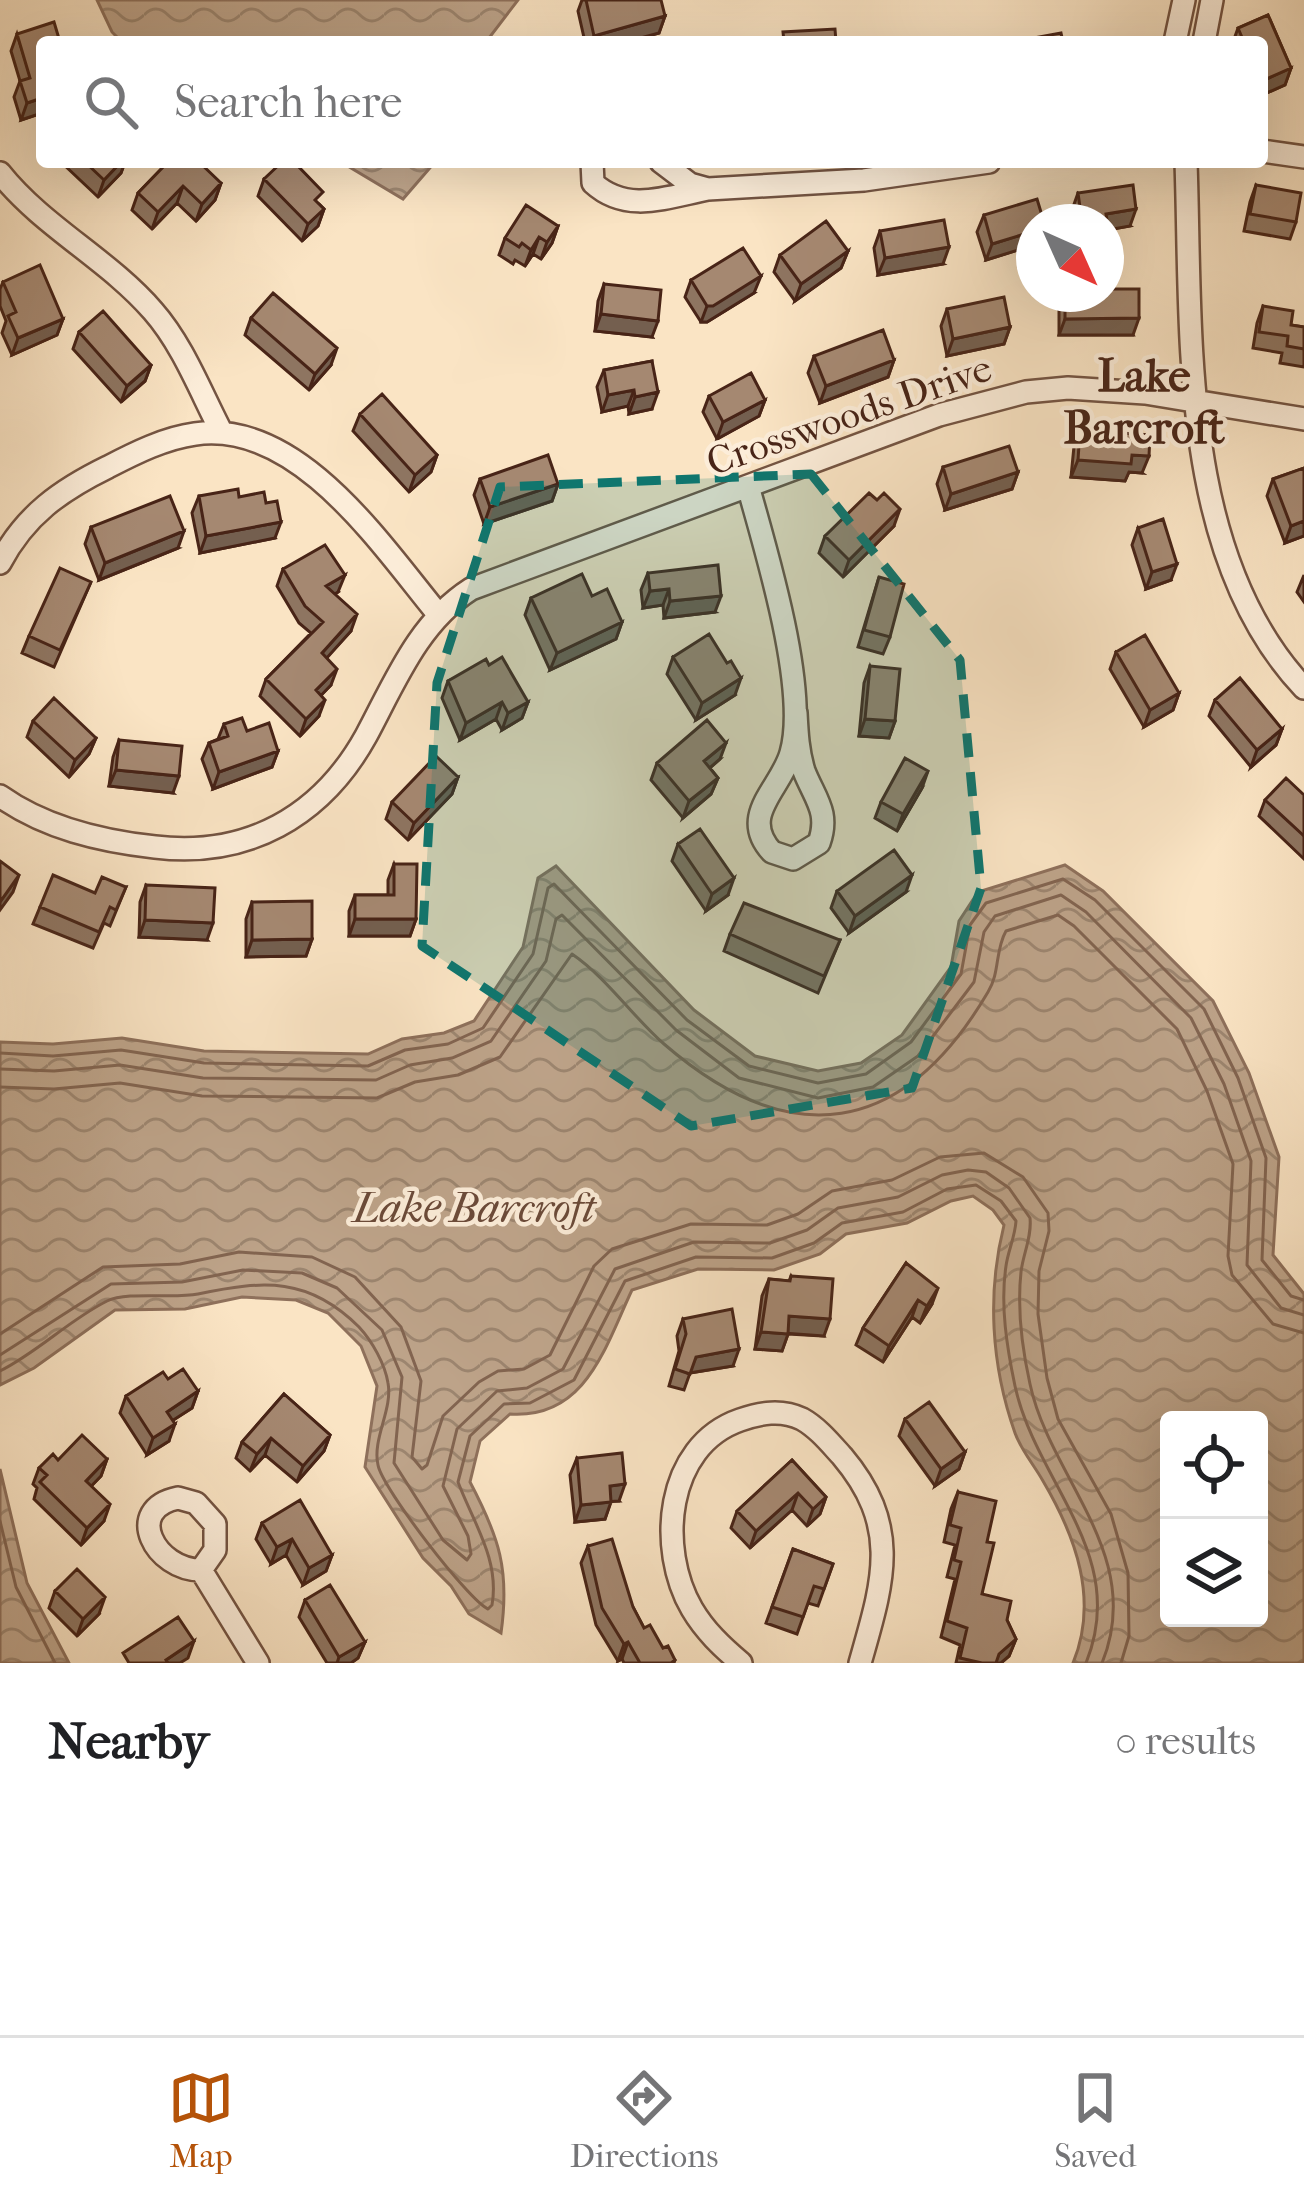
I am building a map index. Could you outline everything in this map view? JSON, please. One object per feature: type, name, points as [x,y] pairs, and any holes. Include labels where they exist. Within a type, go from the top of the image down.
[{"type":"street","points":[[1176,36],[1184,0]]},
{"type":"street","points":[[1205,36],[1211,0]]},
{"type":"street","points":[[1268,153],[1304,157]]},
{"type":"street","points":[[592,168],[593,184],[619,201],[634,203],[708,189],[864,180],[947,168]]},
{"type":"street","points":[[669,168],[690,184],[708,189]]},
{"type":"street","points":[[1186,168],[1194,400],[1228,560],[1258,627],[1304,688]]},
{"type":"street","points":[[0,173],[156,314],[222,433]]},
{"type":"street","name":"Crosswoods Drive","points":[[438,614],[471,589],[939,415],[1026,392],[1098,388],[1304,419]]},
{"type":"street","points":[[0,563],[27,521],[73,484],[173,439],[222,433],[266,445],[317,478],[349,508],[438,614],[328,791],[287,825],[268,834],[204,849],[142,846],[48,824],[0,796]]},
{"type":"street","points":[[748,486],[781,625],[796,713],[801,758],[824,811],[819,843],[793,859],[768,848],[758,827],[759,813],[788,762],[796,713]]},
{"type":"street","points":[[741,1663],[717,1644],[691,1606],[674,1562],[672,1516],[681,1475],[703,1444],[729,1424],[755,1414],[782,1412],[803,1420],[826,1438],[853,1470],[878,1513],[884,1548],[882,1586],[860,1663]]},
{"type":"street","points":[[201,1570],[258,1663]]},
{"type":"highlighted area","points":[[811,474],[960,660],[981,888],[912,1088],[691,1126],[422,946],[437,683],[500,487]]},
{"type":"water","points":[[97,0],[518,0],[491,36],[116,36]]},
{"type":"water","points":[[351,168],[430,168],[403,199]]},
{"type":"water","name":"Lake Barcroft","points":[[1065,865],[1103,891],[1213,1001],[1249,1073],[1279,1157],[1273,1255],[1304,1294],[1304,1663],[1073,1663],[1084,1616],[1080,1569],[1065,1524],[1018,1439],[1007,1407],[994,1329],[995,1277],[1004,1225],[973,1196],[951,1201],[907,1223],[846,1234],[820,1254],[774,1270],[698,1269],[632,1290],[602,1356],[575,1392],[557,1405],[510,1414],[480,1441],[470,1482],[500,1554],[501,1633],[469,1614],[451,1586],[423,1558],[365,1467],[377,1386],[361,1346],[328,1313],[296,1300],[242,1297],[185,1309],[115,1310],[34,1368],[0,1385],[0,1042],[53,1044],[122,1038],[204,1051],[368,1054],[402,1039],[444,1033],[474,1021],[523,947],[538,878],[556,866],[694,1010],[755,1056],[818,1071],[861,1063],[902,1035],[951,967],[959,921],[978,892]]},
{"type":"water","points":[[0,1469],[27,1583],[69,1663],[0,1663]]},
{"type":"building","points":[[586,0],[661,0],[665,16],[594,36]]},
{"type":"building","points":[[1268,15],[1291,68],[1268,78],[1268,36],[1241,36],[1238,28]]},
{"type":"building","points":[[54,22],[58,36],[36,36],[36,100],[27,103],[20,81],[30,78],[17,34]]},
{"type":"building","points":[[835,29],[836,36],[783,36],[783,32]]},
{"type":"building","points":[[91,168],[115,168],[104,180]]},
{"type":"building","points":[[162,168],[205,168],[221,183],[202,204],[183,186],[158,212],[138,193]]},
{"type":"building","points":[[276,168],[300,168],[323,192],[315,200],[324,209],[308,224],[264,179]]},
{"type":"building","points":[[1133,185],[1136,209],[1124,211],[1124,204],[1080,204],[1078,193]]},
{"type":"building","points":[[1256,185],[1301,193],[1296,222],[1250,214]]},
{"type":"building","points":[[526,205],[558,226],[547,242],[539,237],[531,250],[505,238]]},
{"type":"building","points":[[1016,205],[1016,237],[992,244],[984,215]]},
{"type":"building","points":[[944,220],[949,247],[885,258],[880,231]]},
{"type":"building","points":[[826,221],[848,251],[801,284],[780,255]]},
{"type":"building","points":[[743,248],[761,276],[707,306],[691,280]]},
{"type":"building","points":[[40,265],[63,319],[18,338],[8,316],[16,312],[3,282]]},
{"type":"building","points":[[604,284],[661,290],[658,321],[601,314]]},
{"type":"building","points":[[1124,289],[1139,289],[1139,318],[1065,319],[1065,312],[1124,312]]},
{"type":"building","points":[[273,293],[337,348],[315,374],[251,318]]},
{"type":"building","points":[[1004,297],[1010,327],[953,339],[947,309]]},
{"type":"building","points":[[1263,306],[1293,311],[1291,325],[1304,327],[1304,349],[1287,346],[1288,336],[1259,332]]},
{"type":"building","points":[[103,311],[151,365],[127,386],[79,332]]},
{"type":"building","points":[[883,330],[894,360],[826,386],[814,356]]},
{"type":"building","points":[[652,361],[658,392],[635,397],[634,390],[608,395],[604,370]]},
{"type":"building","points":[[751,373],[765,400],[723,422],[709,396]]},
{"type":"building","points":[[382,394],[437,455],[415,475],[360,414]]},
{"type":"building","points":[[1080,430],[1150,435],[1149,456],[1132,455],[1131,464],[1078,460]]},
{"type":"building","points":[[1009,446],[1018,472],[951,494],[943,467]]},
{"type":"building","points":[[548,455],[558,484],[490,507],[480,479]]},
{"type":"building","points":[[1304,468],[1304,521],[1291,526],[1273,479]]},
{"type":"building","points":[[238,489],[239,497],[264,492],[266,503],[277,501],[281,522],[206,536],[199,496]]},
{"type":"building","points":[[869,493],[877,500],[884,493],[900,509],[849,560],[825,536]]},
{"type":"building","points":[[170,496],[184,531],[105,563],[91,527]]},
{"type":"building","points":[[1163,519],[1177,564],[1152,572],[1138,528]]},
{"type":"building","points":[[325,545],[345,575],[326,586],[357,614],[322,653],[337,669],[316,690],[325,700],[306,719],[266,679],[323,622],[305,606],[283,569]]},
{"type":"building","points":[[718,565],[721,596],[670,601],[669,589],[650,591],[648,573]]},
{"type":"building","points":[[60,568],[91,582],[60,650],[29,636]]},
{"type":"building","points":[[582,574],[592,596],[607,589],[622,622],[557,653],[531,598]]},
{"type":"building","points":[[879,577],[904,584],[890,637],[864,630]]},
{"type":"building","points":[[709,634],[741,678],[702,703],[673,657]]},
{"type":"building","points":[[1145,635],[1179,693],[1150,710],[1116,652]]},
{"type":"building","points":[[502,657],[528,702],[508,713],[502,702],[466,723],[448,681],[486,659],[489,665]]},
{"type":"building","points":[[870,666],[900,669],[895,721],[865,719]]},
{"type":"building","points":[[1240,678],[1282,729],[1257,750],[1215,700]]},
{"type":"building","points":[[54,698],[96,738],[75,760],[33,721]]},
{"type":"building","points":[[242,718],[247,731],[269,723],[278,751],[219,772],[209,743],[228,736],[224,724]]},
{"type":"building","points":[[707,720],[726,743],[704,761],[718,778],[689,801],[657,763]]},
{"type":"building","points":[[119,740],[182,746],[179,776],[116,770]]},
{"type":"building","points":[[436,756],[458,777],[414,823],[392,802]]},
{"type":"building","points":[[905,758],[928,771],[903,814],[881,802]]},
{"type":"building","points":[[1286,778],[1304,795],[1304,836],[1265,800]]},
{"type":"building","points":[[700,829],[734,878],[712,894],[678,844]]},
{"type":"building","points":[[894,850],[912,875],[855,916],[837,891]]},
{"type":"building","points":[[0,861],[19,875],[0,902]]},
{"type":"building","points":[[394,864],[417,864],[416,919],[355,919],[355,895],[394,895]]},
{"type":"building","points":[[53,875],[95,893],[102,877],[126,887],[99,932],[40,907]]},
{"type":"building","points":[[146,885],[215,888],[213,923],[145,920]]},
{"type":"building","points":[[312,901],[312,939],[252,940],[252,902]]},
{"type":"building","points":[[744,903],[840,940],[824,976],[730,934]]},
{"type":"building","points":[[906,1263],[938,1288],[927,1306],[918,1300],[889,1346],[863,1328]]},
{"type":"building","points":[[791,1276],[833,1279],[830,1319],[789,1316],[788,1334],[761,1332],[769,1279],[790,1281]]},
{"type":"building","points":[[732,1309],[739,1349],[696,1357],[690,1374],[675,1369],[686,1334],[683,1319]]},
{"type":"building","points":[[183,1369],[198,1391],[167,1412],[175,1424],[153,1438],[126,1396],[163,1372],[168,1379]]},
{"type":"building","points":[[284,1394],[330,1435],[303,1466],[271,1438],[257,1454],[242,1442]]},
{"type":"building","points":[[929,1402],[965,1452],[941,1469],[905,1419]]},
{"type":"building","points":[[82,1435],[107,1459],[86,1481],[110,1504],[87,1528],[40,1482],[47,1475],[39,1468],[53,1454],[58,1460]]},
{"type":"building","points":[[622,1453],[625,1484],[610,1486],[611,1502],[581,1505],[577,1458]]},
{"type":"building","points":[[792,1460],[826,1497],[813,1509],[798,1493],[756,1531],[737,1511]]},
{"type":"building","points":[[958,1492],[996,1501],[987,1542],[994,1543],[982,1594],[1011,1601],[1007,1620],[1016,1639],[996,1663],[960,1658],[967,1628],[947,1621],[961,1562],[954,1560],[961,1528],[950,1525]]},
{"type":"building","points":[[300,1500],[332,1555],[309,1568],[292,1539],[277,1547],[262,1523]]},
{"type":"building","points":[[612,1539],[633,1607],[644,1628],[650,1625],[663,1648],[668,1646],[675,1660],[671,1663],[640,1663],[602,1608],[588,1546]]},
{"type":"building","points":[[793,1549],[833,1564],[824,1589],[814,1586],[803,1617],[772,1607]]},
{"type":"building","points":[[77,1569],[105,1597],[83,1619],[55,1591]]},
{"type":"building","points":[[330,1585],[365,1642],[339,1657],[305,1600]]},
{"type":"building","points":[[178,1617],[194,1641],[168,1663],[129,1663],[123,1653]]},
{"type":"district","name":"Lake Barcroft","points":[[1144,402]]}]
